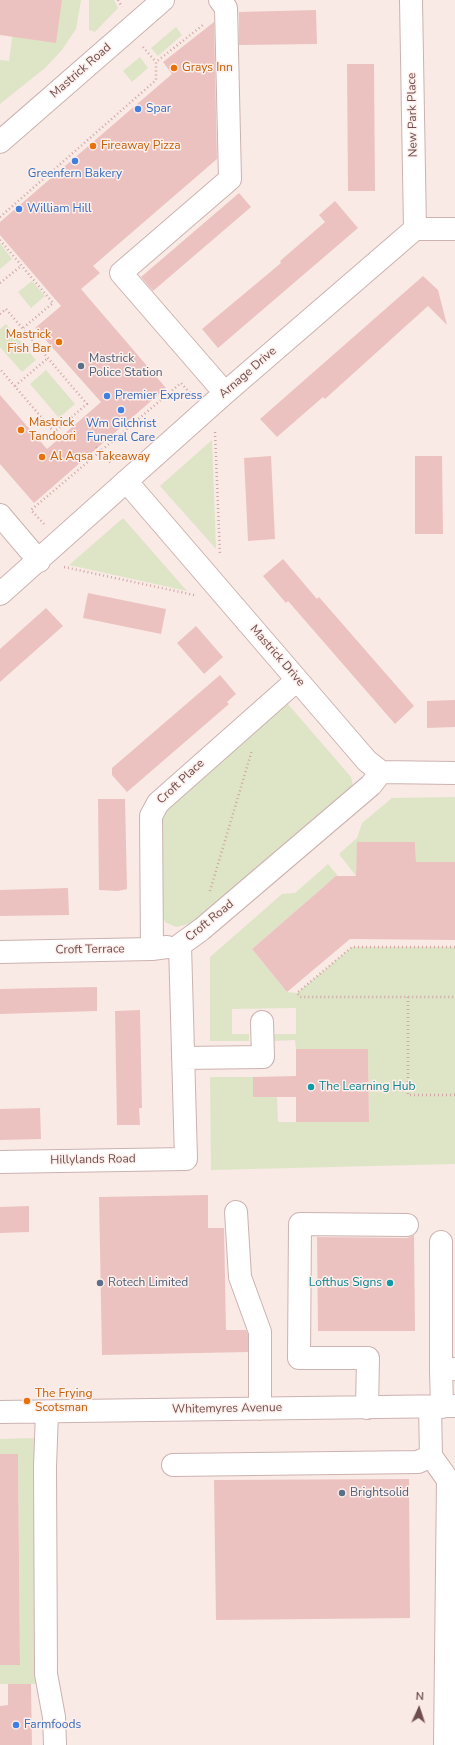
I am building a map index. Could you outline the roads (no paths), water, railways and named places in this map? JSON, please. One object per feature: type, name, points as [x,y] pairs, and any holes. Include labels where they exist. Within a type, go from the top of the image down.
[{"type":"street","name":"Mastrick Road","points":[[0,142],[163,0]]},
{"type":"street","name":"New Park Place","points":[[411,0],[415,230]]},
{"type":"street","points":[[223,4],[230,179],[121,273],[225,393]]},
{"type":"street","points":[[415,230],[455,229]]},
{"type":"street","name":"Arnage Drive","points":[[0,594],[39,561],[225,393],[415,230]]},
{"type":"street","name":"Mastrick Drive","points":[[126,481],[367,761],[381,772]]},
{"type":"street","points":[[0,515],[39,561]]},
{"type":"street","name":"Croft Place","points":[[152,949],[151,816],[158,802],[297,680]]},
{"type":"street","points":[[381,772],[455,773]]},
{"type":"street","name":"Croft Road","points":[[186,1159],[180,945],[202,929],[371,785],[381,772]]},
{"type":"street","name":"Croft Terrace","points":[[0,952],[152,949],[180,945]]},
{"type":"street","points":[[183,1058],[263,1057],[262,1022]]},
{"type":"street","name":"Hillylands Road","points":[[0,1162],[186,1159]]},
{"type":"street","points":[[236,1212],[240,1276],[260,1332],[260,1409]]},
{"type":"street","points":[[367,1408],[368,1358],[299,1358],[300,1224],[407,1225]]},
{"type":"street","points":[[441,1242],[448,1370],[442,1407],[431,1456],[448,1480],[445,1745]]},
{"type":"street","name":"Whitemyres Avenue","points":[[0,1412],[442,1407]]},
{"type":"street","points":[[47,1412],[45,1467],[46,1674],[54,1717],[56,1745]]},
{"type":"street","points":[[173,1465],[418,1462],[431,1456]]},
{"type":"place","name":"Grays Inn","points":[[174,68]]},
{"type":"place","name":"Spar","points":[[138,109]]},
{"type":"place","name":"Fireaway Pizza","points":[[93,146]]},
{"type":"place","name":"Greenfern Bakery","points":[[75,161]]},
{"type":"place","name":"William Hill","points":[[19,209]]},
{"type":"place","name":"Mastrick Fish Bar","points":[[59,342]]},
{"type":"place","name":"Mastrick Police Station","points":[[81,366]]},
{"type":"place","name":"Premier Express","points":[[107,396]]},
{"type":"place","name":"Wm Gilchrist Funeral Care","points":[[121,410]]},
{"type":"place","name":"Mastrick Tandoori","points":[[21,430]]},
{"type":"place","name":"Al Aqsa Takeaway","points":[[42,457]]},
{"type":"place","name":"The Learning Hub","points":[[311,1087]]},
{"type":"place","name":"Rotech Limited","points":[[100,1283]]},
{"type":"place","name":"Lofthus Signs","points":[[390,1283]]},
{"type":"place","name":"The Frying Scotsman","points":[[27,1401]]},
{"type":"place","name":"Brightsolid","points":[[342,1493]]},
{"type":"place","name":"Farmfoods","points":[[16,1725]]}]
